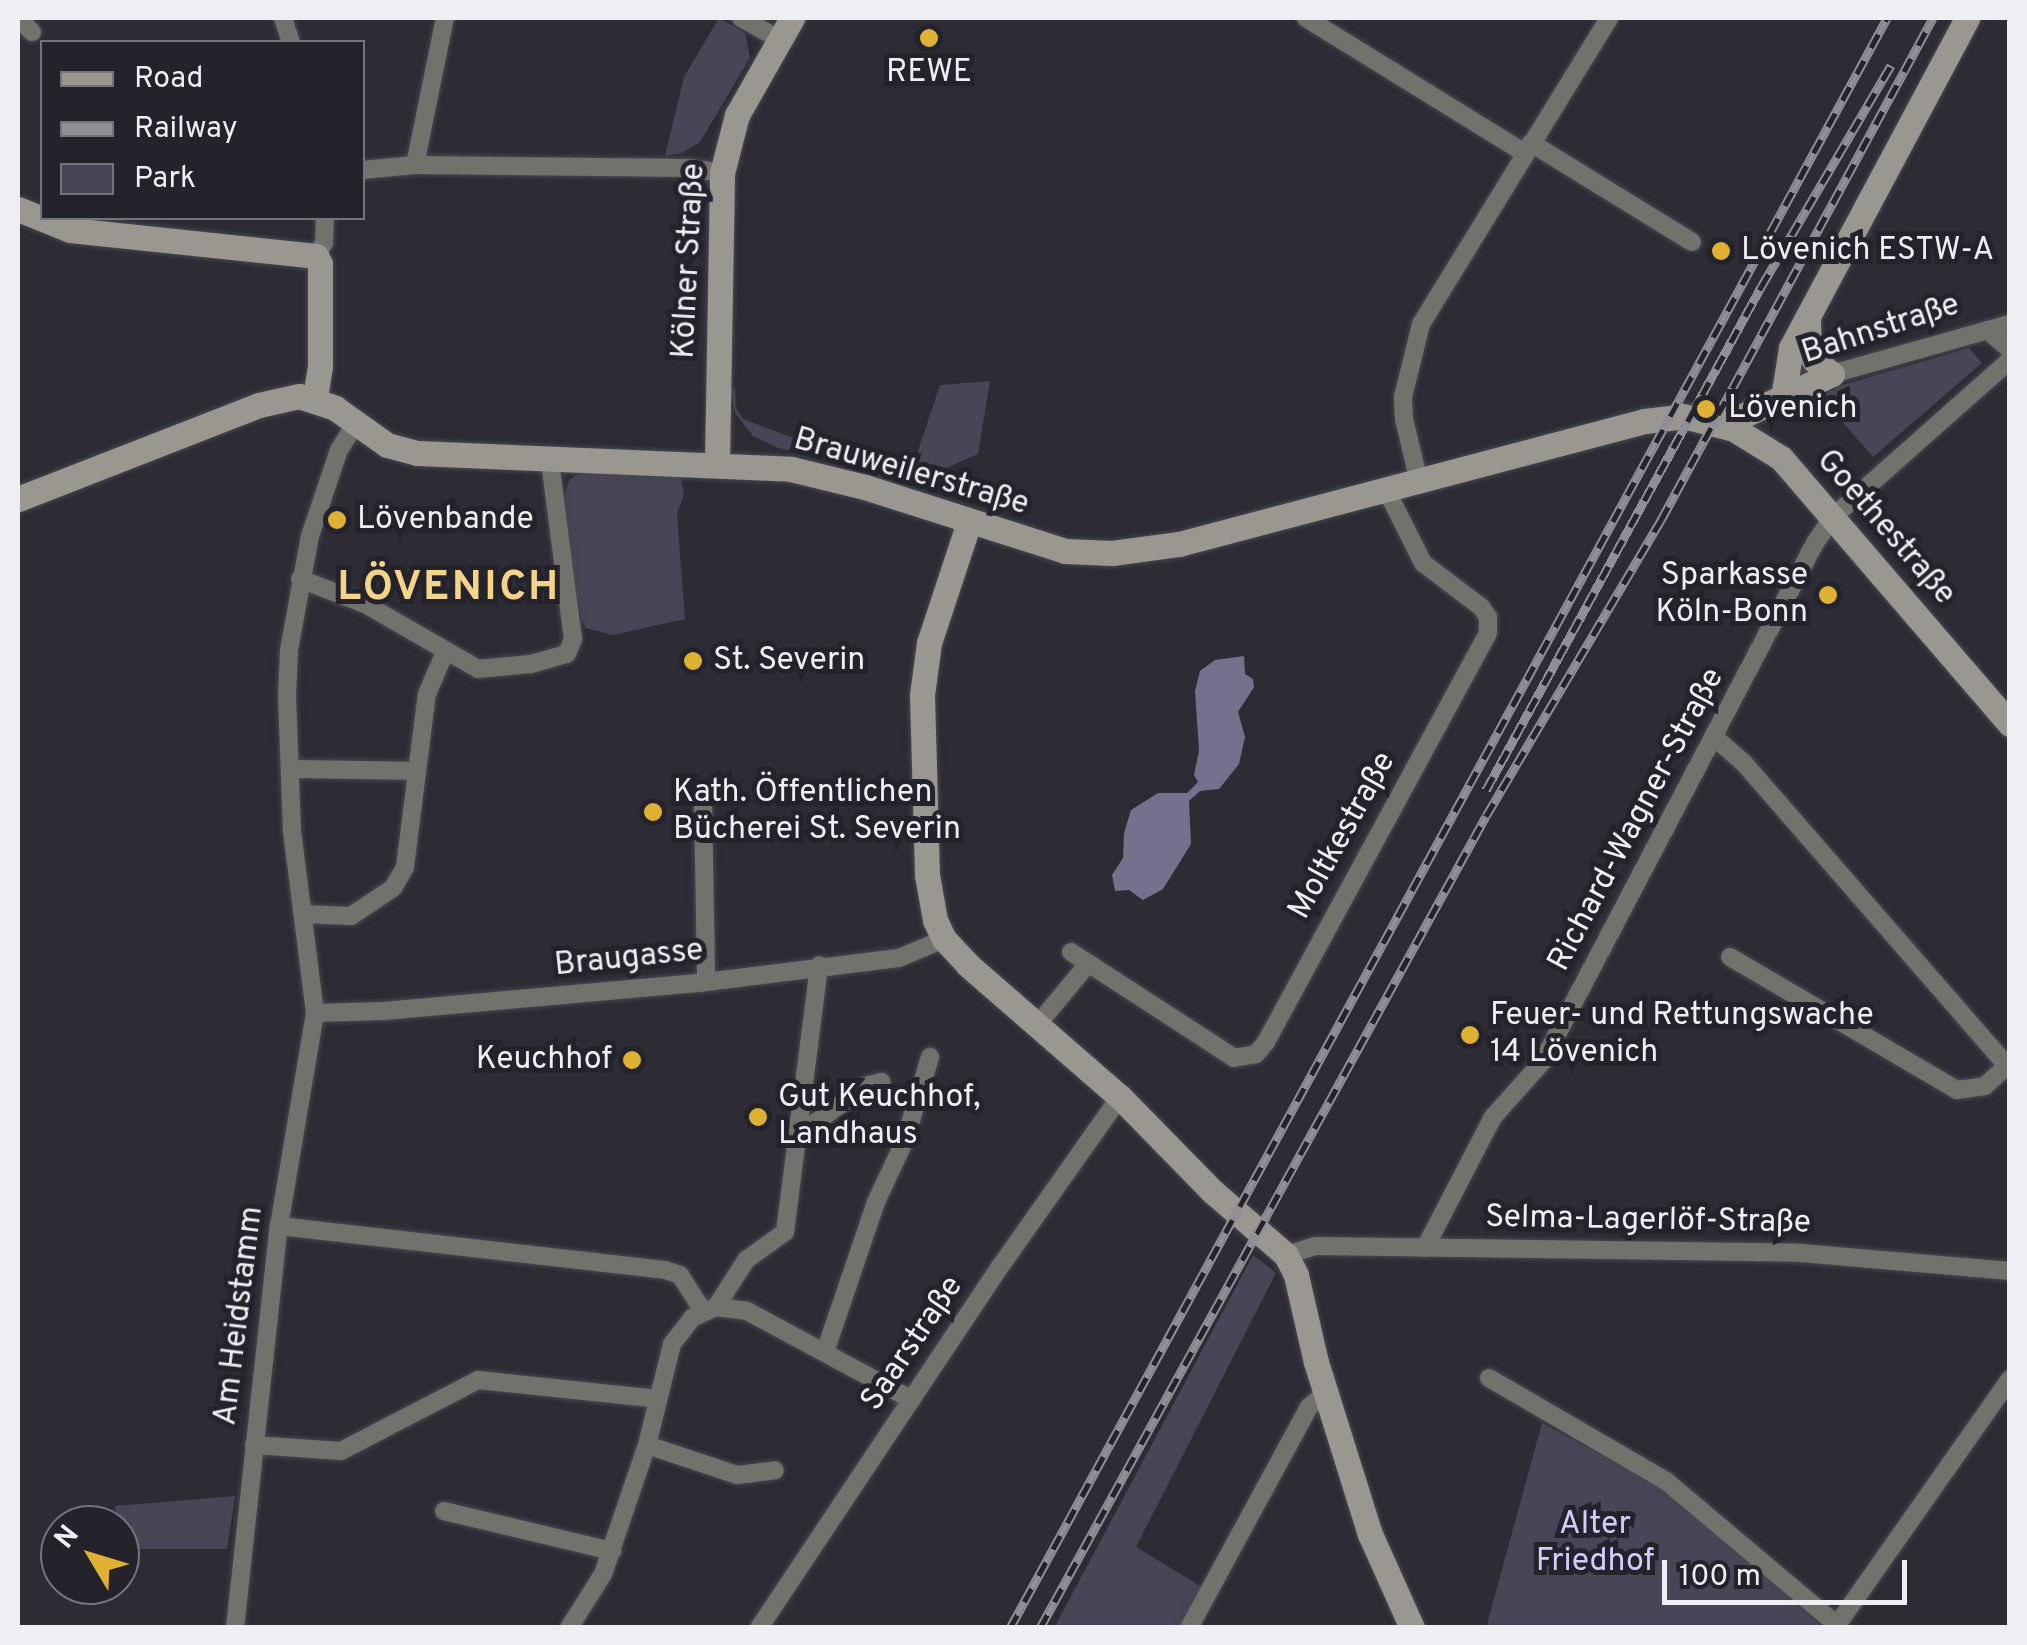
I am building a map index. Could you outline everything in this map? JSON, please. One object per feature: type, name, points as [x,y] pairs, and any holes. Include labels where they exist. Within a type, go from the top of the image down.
[{"type":"street","points":[[18,18],[32,32]]},
{"type":"street","points":[[416,166],[445,18]]},
{"type":"street","points":[[741,18],[786,28]]},
{"type":"street","points":[[1306,18],[1692,242]]},
{"type":"street","points":[[1420,482],[1404,418],[1404,397],[1421,324],[1610,18]]},
{"type":"street","points":[[1779,400],[1791,348],[1968,18]]},
{"type":"street","name":"Kölner Straße","points":[[717,463],[722,173],[737,115],[786,28]]},
{"type":"street","points":[[365,170],[416,166],[690,168],[722,173]]},
{"type":"street","points":[[44,220],[70,230],[316,256]]},
{"type":"street","points":[[18,499],[281,398],[315,398],[321,284],[316,256],[324,243],[325,220]]},
{"type":"street","points":[[1808,320],[1809,349],[1814,360],[1832,374]]},
{"type":"street","name":"Bahnstraße","points":[[1723,426],[1832,374],[2010,324]]},
{"type":"street","points":[[1987,330],[2010,349]]},
{"type":"street","name":"Richard-Wagner-Straße","points":[[1425,1248],[1493,1117],[1542,1061],[1816,543],[1834,517],[2010,360]]},
{"type":"street","name":"Brauweilerstraße","points":[[315,398],[388,445],[418,452],[550,461],[717,463],[813,472],[1065,551],[1138,551],[1388,491],[1645,421],[1683,416]]},
{"type":"street","name":"Bahnstraße","points":[[1768,447],[1768,422],[1779,400]]},
{"type":"street","name":"Goethestraße","points":[[1683,416],[1723,426],[1768,447],[1834,517],[2010,724]]},
{"type":"street","name":"Am Heidstamm","points":[[235,1628],[279,1226],[315,1013],[286,696],[300,579],[327,485],[355,424]]},
{"type":"street","points":[[300,579],[364,604],[465,664],[491,670],[567,654],[572,648],[550,461]]},
{"type":"street","name":"Moltkestraße","points":[[1071,952],[1234,1058],[1256,1054],[1266,1042],[1488,633],[1488,617],[1481,607],[1422,563],[1388,491]]},
{"type":"street","points":[[968,522],[929,643],[922,695],[929,903],[944,939],[1120,1097],[1212,1191],[1286,1255],[1296,1275],[1370,1534],[1412,1628]]},
{"type":"street","points":[[303,914],[351,916],[392,888],[405,867],[426,694],[445,652]]},
{"type":"street","points":[[1714,737],[1743,762],[2008,1064],[1984,1086],[1957,1090],[1730,957]]},
{"type":"street","points":[[290,769],[414,771]]},
{"type":"street","points":[[703,802],[706,982]]},
{"type":"street","name":"Braugasse","points":[[315,1013],[384,1012],[706,982],[899,958],[944,939]]},
{"type":"street","points":[[569,1628],[603,1574],[612,1551],[648,1445],[672,1344],[692,1318],[710,1309],[746,1260],[783,1238],[819,965]]},
{"type":"street","points":[[1038,1024],[1087,965]]},
{"type":"street","points":[[825,1352],[876,1202],[905,1140],[930,1057]]},
{"type":"street","points":[[798,1135],[866,1086],[881,1082]]},
{"type":"street","name":"Saarstraße","points":[[759,1628],[1120,1097]]},
{"type":"street","points":[[279,1226],[664,1270],[680,1275],[710,1309],[747,1311],[912,1400]]},
{"type":"street","name":"Selma-Lagerlöf-Straße","points":[[1286,1255],[1316,1246],[1801,1253],[2010,1272]]},
{"type":"street","points":[[1489,1378],[1666,1481],[1838,1626],[2010,1379]]},
{"type":"street","points":[[254,1445],[341,1451],[478,1380],[658,1398]]},
{"type":"street","points":[[1189,1628],[1309,1407],[1327,1392]]},
{"type":"street","points":[[648,1445],[736,1475],[775,1470]]},
{"type":"street","points":[[444,1511],[612,1551]]},
{"type":"green space","points":[[719,18],[745,33],[750,58],[700,142],[682,153],[665,156],[684,77]]},
{"type":"green space","points":[[1969,348],[1982,363],[1873,457],[1821,397],[1839,386]]},
{"type":"green space","points":[[990,381],[978,454],[944,469],[928,464],[924,475],[909,478],[940,385]]},
{"type":"green space","points":[[729,387],[735,389],[736,408],[743,419],[815,446],[809,455],[778,448],[753,436],[735,413]]},
{"type":"green space","points":[[580,473],[680,474],[684,494],[677,514],[685,619],[613,635],[586,628],[581,618],[563,502],[569,480]]},
{"type":"green space","points":[[1253,1255],[1276,1273],[1136,1547],[1202,1587],[1180,1627],[1054,1628]]},
{"type":"green space","name":"Alter Friedhof","points":[[1542,1423],[1657,1485],[1822,1626],[1486,1628]]},
{"type":"green space","points":[[235,1496],[227,1549],[140,1549],[140,1505],[127,1505]]},
{"type":"shaded area","points":[[1244,656],[1245,674],[1253,679],[1254,687],[1238,712],[1245,737],[1239,764],[1219,789],[1200,791],[1189,801],[1191,844],[1163,889],[1143,900],[1129,890],[1115,891],[1112,875],[1123,858],[1124,833],[1131,810],[1158,793],[1187,793],[1198,782],[1194,775],[1199,751],[1195,691],[1200,671],[1215,660]]},
{"type":"railway","points":[[1010,1628],[1887,18]]},
{"type":"railway","points":[[1040,1628],[1486,816],[1661,520],[1933,18]]},
{"type":"railway","points":[[1486,790],[1761,287],[1891,65]]},
{"type":"place","name":"REWE","points":[[929,38]]},
{"type":"place","name":"Lövenich ESTW-A","points":[[1721,251]]},
{"type":"place","name":"Lövenich","points":[[1706,409]]},
{"type":"place","name":"Lövenbande","points":[[337,520]]},
{"type":"place","name":"Sparkasse Köln-Bonn","points":[[1828,595]]},
{"type":"place","name":"St. Severin","points":[[693,661]]},
{"type":"place","name":"Kath. Öffentlichen Bücherei St. Severin","points":[[653,812]]},
{"type":"place","name":"Feuer- und Rettungswache 14 Lövenich","points":[[1470,1035]]},
{"type":"place","name":"Keuchhof","points":[[632,1060]]},
{"type":"place","name":"Gut Keuchhof, Landhaus","points":[[758,1117]]},
{"type":"district","name":"LÖVENICH","points":[[449,589]]}]
